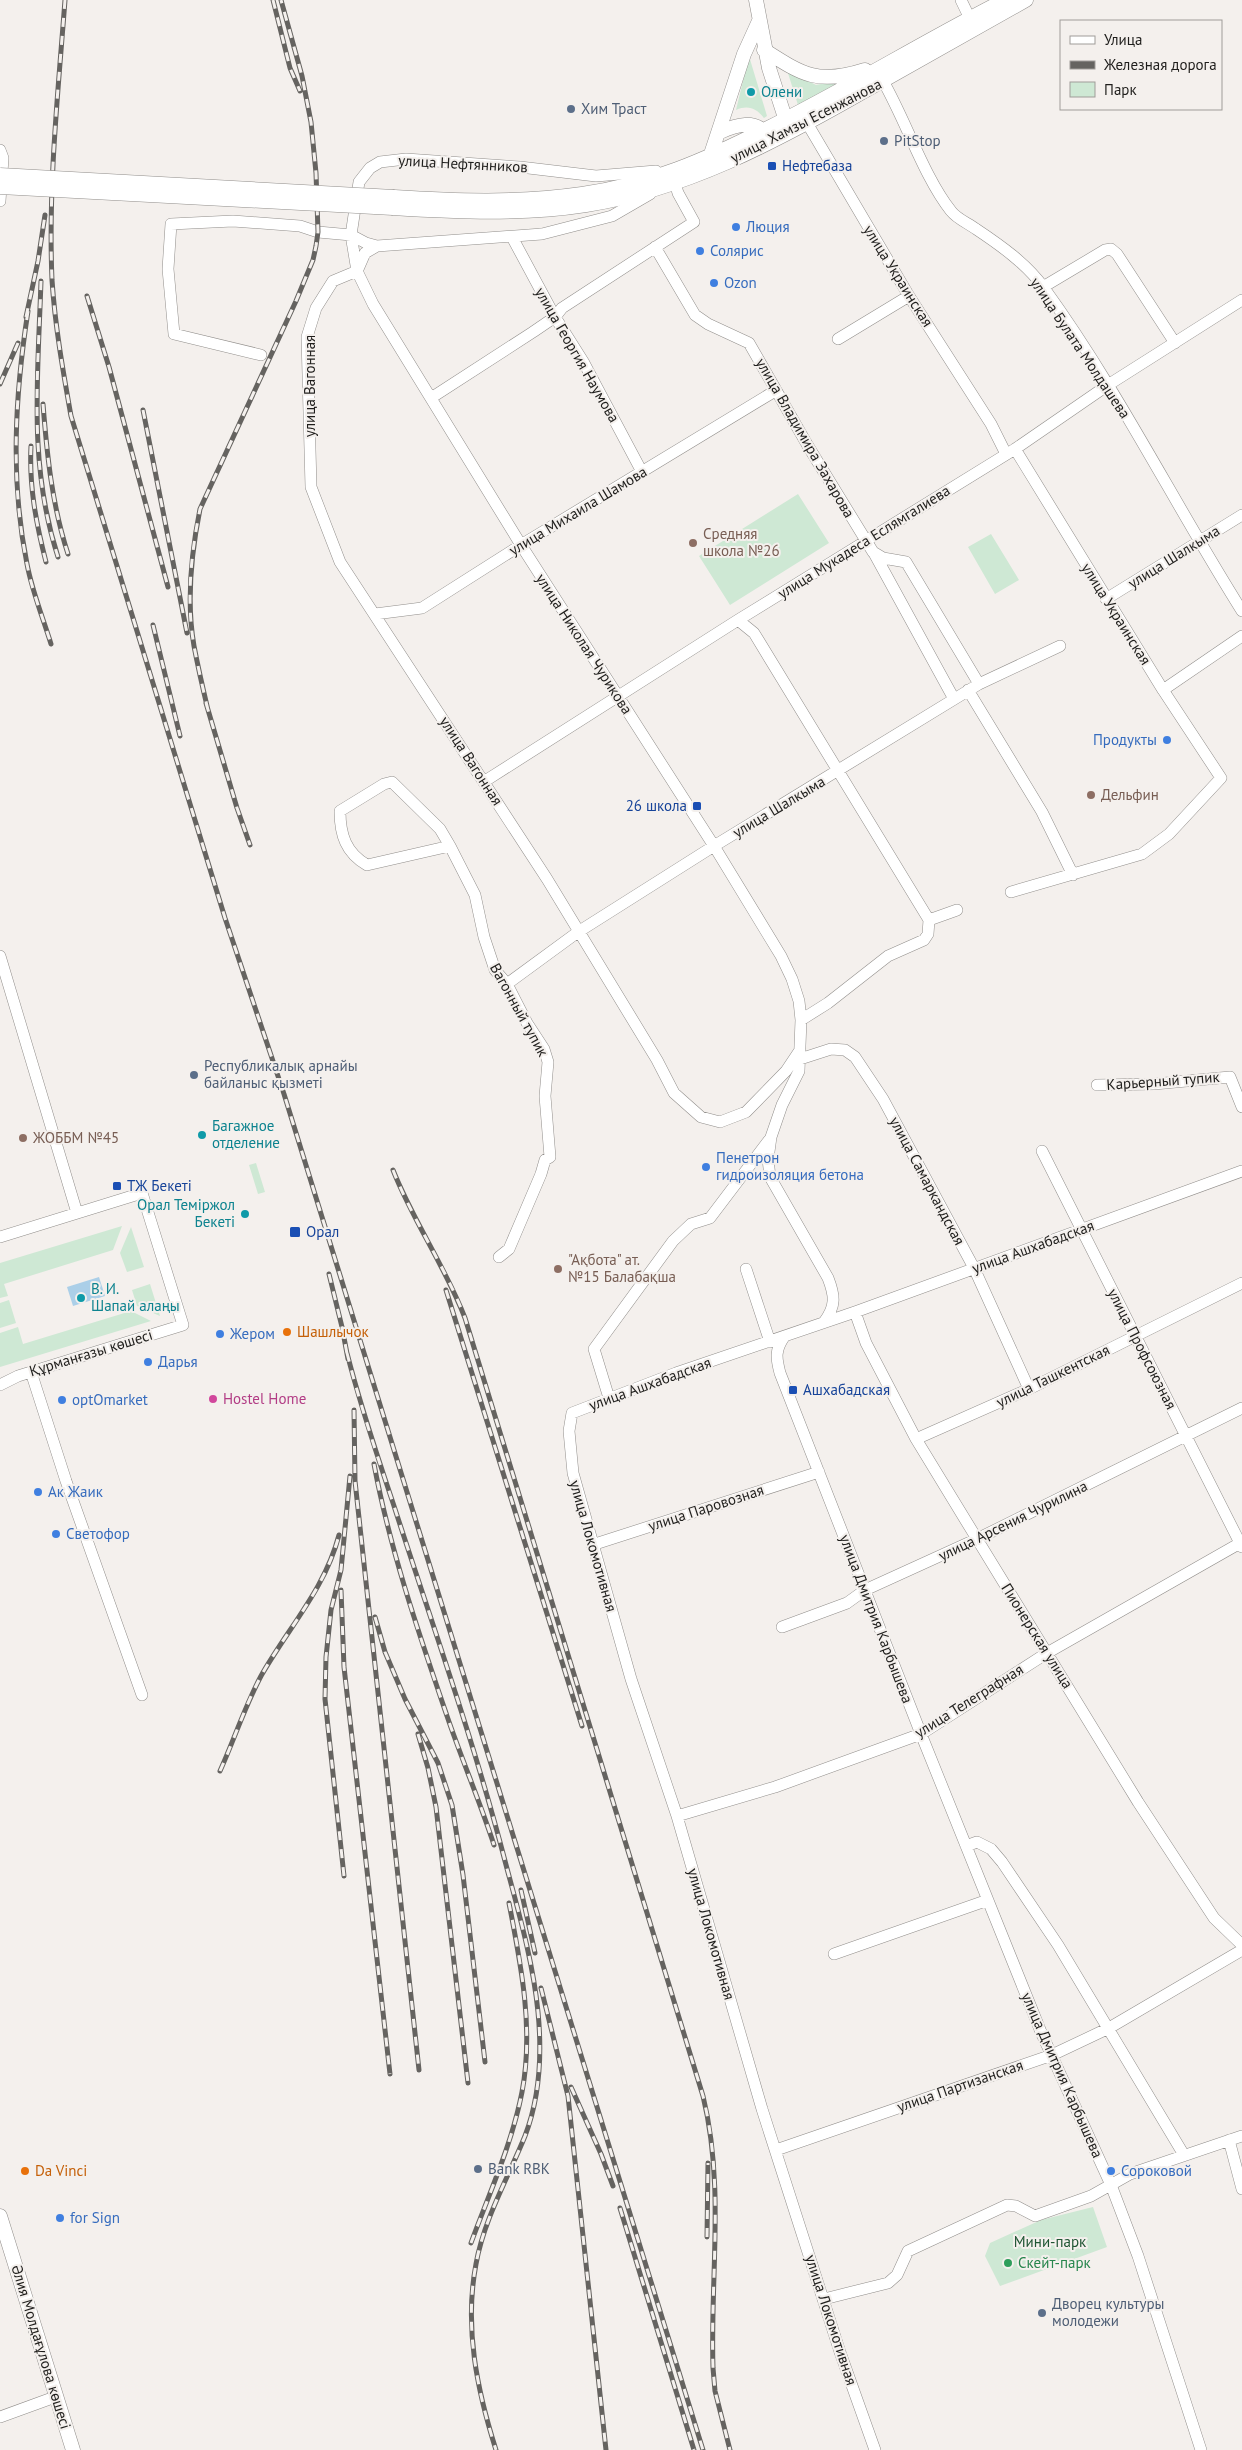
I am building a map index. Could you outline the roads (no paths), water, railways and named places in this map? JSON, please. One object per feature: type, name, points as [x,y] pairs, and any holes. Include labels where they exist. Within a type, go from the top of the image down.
[{"type":"main road","points":[[756,0],[764,50],[787,126]]},
{"type":"main road","name":"улица Хамзы Есенжанова","points":[[787,126],[807,123],[884,80],[972,24],[1005,0]]},
{"type":"main road","name":"улица Хамзы Есенжанова","points":[[394,203],[464,212],[528,211],[587,205],[676,183],[787,126],[887,65],[1026,0]]},
{"type":"main road","points":[[710,157],[720,132],[744,54],[759,21]]},
{"type":"main road","points":[[764,50],[806,75],[823,78],[848,76],[887,65]]},
{"type":"main road","points":[[720,132],[743,124],[753,125],[768,136]]},
{"type":"main road","name":"улица Хамзы Есенжанова","points":[[394,203],[536,199],[584,194],[655,177],[768,136]]},
{"type":"main road","points":[[0,175],[394,203]]},
{"type":"main road","points":[[0,187],[394,203]]},
{"type":"main road","name":"Әлия Молдағұлова көшесі","points":[[0,2216],[73,2450]]},
{"type":"street","points":[[961,0],[972,24]]},
{"type":"street","name":"улица Булата Молдашева","points":[[884,80],[939,193],[952,213],[1022,265],[1043,287],[1108,385],[1198,542],[1242,611]]},
{"type":"street","name":"улица Украинская","points":[[807,123],[909,296],[1221,778],[1170,834],[1142,854],[1073,875]]},
{"type":"street","points":[[0,201],[2,154]]},
{"type":"street","name":"улица Нефтянников","points":[[357,271],[351,235],[360,182],[370,168],[380,162],[406,159],[520,167],[596,176],[646,173],[691,165]]},
{"type":"street","points":[[431,398],[555,317],[562,308],[694,222],[678,193],[676,183]]},
{"type":"street","points":[[261,355],[174,334],[168,268],[171,224],[233,221],[300,226],[318,232],[351,235],[366,243],[377,246],[512,237],[542,234],[599,221],[612,216],[659,188]]},
{"type":"street","name":"улица Георгия Наумова","points":[[512,237],[555,317],[584,363],[642,472]]},
{"type":"street","points":[[357,271],[365,253],[377,246]]},
{"type":"street","name":"улица Владимира Захарова","points":[[655,247],[695,315],[708,324],[749,343],[766,369],[775,391],[873,552],[954,699]]},
{"type":"street","points":[[1043,287],[1105,250],[1111,249],[1117,254],[1176,343]]},
{"type":"street","name":"улица Николая Чурикова","points":[[357,271],[373,304],[521,545],[714,846],[781,956],[799,1001],[801,1053],[799,1071],[782,1105],[771,1137]]},
{"type":"street","name":"улица Вагонная","points":[[357,271],[333,281],[316,308],[307,337],[311,487],[340,562],[485,781],[657,1060],[674,1093],[701,1117],[720,1122],[746,1112],[801,1053]]},
{"type":"street","points":[[838,339],[909,296]]},
{"type":"street","name":"улица Мукадеса Еслямгалиева","points":[[485,781],[738,620],[1011,451],[1108,385],[1242,300]]},
{"type":"street","name":"улица Михаила Шамова","points":[[375,614],[422,608],[521,545],[775,391]]},
{"type":"street","name":"улица Шалкыма","points":[[1106,598],[1242,515]]},
{"type":"street","points":[[873,552],[883,558],[906,562],[979,684]]},
{"type":"street","points":[[738,620],[754,633],[929,920],[928,934],[924,940],[888,956],[828,1003],[801,1020]]},
{"type":"street","points":[[1164,690],[1242,636]]},
{"type":"street","name":"улица Шалкыма","points":[[507,984],[578,932],[968,690],[1060,646]]},
{"type":"street","points":[[968,690],[1042,812],[1073,875],[1011,892]]},
{"type":"street","name":"Вагонный тупик","points":[[450,846],[367,865],[355,858],[346,846],[340,811],[384,784],[392,782],[440,829],[450,846],[475,895],[484,937],[495,970],[507,984],[527,1023],[544,1049],[548,1062],[545,1096],[550,1157],[545,1160],[541,1174],[509,1248],[499,1257]]},
{"type":"street","points":[[929,920],[957,910]]},
{"type":"street","points":[[0,956],[77,1213],[0,1238]]},
{"type":"street","name":"улица Самаркандская","points":[[801,1053],[831,1049],[845,1050],[855,1056],[883,1099],[974,1268],[1030,1389]]},
{"type":"street","name":"Карьерный тупик","points":[[1097,1085],[1154,1084],[1230,1077],[1242,1108]]},
{"type":"street","points":[[771,1137],[768,1158],[770,1177],[828,1278],[834,1292],[835,1303],[824,1322]]},
{"type":"street","points":[[609,1398],[594,1349],[673,1241],[691,1224],[710,1218],[771,1137]]},
{"type":"street","name":"улица Профсоюзная","points":[[1042,1151],[1241,1544]]},
{"type":"street","name":"улица Ашхабадская","points":[[572,1413],[676,1373],[855,1312],[1242,1171]]},
{"type":"street","name":"Құрманғазы көшесі","points":[[0,1385],[32,1372],[183,1324],[142,1192],[77,1213]]},
{"type":"street","points":[[746,1268],[770,1342]]},
{"type":"street","name":"улица Ташкентская","points":[[916,1439],[1030,1389],[1242,1283]]},
{"type":"street","name":"Пионерская улица","points":[[855,1312],[866,1343],[916,1439],[976,1540],[1138,1802],[1214,1918],[1242,1945]]},
{"type":"street","name":"улица Дмитрия Карбышева","points":[[784,1337],[777,1346],[776,1357],[819,1472],[988,1900],[1052,2054],[1111,2185],[1138,2256],[1201,2450]]},
{"type":"street","points":[[32,1372],[66,1481],[142,1695]]},
{"type":"street","name":"улица Арсения Чурилина","points":[[782,1627],[847,1603],[865,1590],[976,1540],[1242,1408]]},
{"type":"street","name":"улица Локомотивная","points":[[572,1413],[569,1431],[573,1472],[631,1679],[677,1816],[760,2100],[875,2450]]},
{"type":"street","name":"улица Паровозная","points":[[592,1545],[819,1472]]},
{"type":"street","name":"улица Телеграфная","points":[[677,1816],[775,1786],[921,1734],[1047,1653],[1241,1544]]},
{"type":"street","points":[[966,1846],[977,1842],[990,1849],[1002,1862],[1058,1945],[1184,2155]]},
{"type":"street","points":[[834,1954],[988,1900]]},
{"type":"street","name":"улица Партизанская","points":[[776,2150],[1052,2054],[1107,2026],[1242,1950]]},
{"type":"street","points":[[824,2299],[888,2283],[896,2275],[908,2251],[1006,2205],[1016,2206],[1034,2216],[1092,2196],[1130,2174],[1242,2136]]},
{"type":"street","points":[[1229,2140],[1242,2189]]},
{"type":"street","points":[[0,2417],[55,2397]]},
{"type":"water","points":[[99,1277],[105,1296],[73,1306],[67,1287]]},
{"type":"railway","points":[[65,0],[54,140],[51,245],[55,314],[71,416],[225,918],[284,1094],[703,2450]]},
{"type":"railway","points":[[273,0],[290,68],[300,91]]},
{"type":"railway","points":[[208,710],[194,646],[190,612],[192,560],[200,509],[296,301],[313,260],[318,232],[316,173],[311,122],[302,76],[281,0]]},
{"type":"railway","points":[[26,317],[38,261],[45,215]]},
{"type":"railway","points":[[41,281],[37,386],[39,454],[42,488],[58,557]]},
{"type":"railway","points":[[87,296],[109,367],[168,587]]},
{"type":"railway","points":[[28,311],[17,406],[16,469],[18,501],[29,574],[51,644]]},
{"type":"railway","points":[[0,384],[18,343]]},
{"type":"railway","points":[[43,404],[48,461],[54,498],[68,554]]},
{"type":"railway","points":[[143,410],[187,633]]},
{"type":"railway","points":[[31,446],[31,476],[34,504],[46,562]]},
{"type":"railway","points":[[153,625],[180,736]]},
{"type":"railway","points":[[206,703],[250,845]]},
{"type":"railway","points":[[393,1170],[465,1318],[703,2096],[710,2130],[715,2198],[713,2368],[715,2391],[730,2450]]},
{"type":"railway","points":[[329,1274],[348,1359]]},
{"type":"railway","points":[[446,1290],[582,1726]]},
{"type":"railway","points":[[347,1353],[369,1430],[480,1771],[520,1917],[536,1993],[540,2059],[534,2106],[525,2136],[485,2231],[476,2264],[473,2288],[471,2311],[474,2358],[483,2404],[496,2450]]},
{"type":"railway","points":[[354,1410],[355,1481],[419,2070]]},
{"type":"railway","points":[[374,1464],[388,1528],[416,1623],[494,1845]]},
{"type":"railway","points":[[344,1876],[325,1699],[326,1657],[331,1610],[341,1570],[350,1476]]},
{"type":"railway","points":[[220,1771],[255,1687],[325,1573],[339,1535]]},
{"type":"railway","points":[[341,1590],[344,1667],[390,2074]]},
{"type":"railway","points":[[375,1617],[385,1652],[405,1699],[438,1763],[452,1805],[463,1875],[485,2062]]},
{"type":"railway","points":[[418,1734],[428,1768],[436,1807],[468,2083]]},
{"type":"railway","points":[[521,1890],[535,1953]]},
{"type":"railway","points":[[471,2243],[512,2131],[522,2092],[525,2068],[527,2045],[522,1973],[509,1903]]},
{"type":"railway","points":[[541,1988],[568,2096],[606,2450]]},
{"type":"railway","points":[[571,2087],[613,2186]]},
{"type":"railway","points":[[707,2237],[708,2163]]},
{"type":"railway","points":[[620,2208],[694,2450]]},
{"type":"place","name":"Олени","points":[[751,92]]},
{"type":"place","name":"Хим Траст","points":[[571,109]]},
{"type":"place","name":"PitStop","points":[[884,141]]},
{"type":"place","name":"Нефтебаза","points":[[772,166]]},
{"type":"place","name":"Люция","points":[[736,227]]},
{"type":"place","name":"Солярис","points":[[700,251]]},
{"type":"place","name":"Ozon","points":[[714,283]]},
{"type":"place","name":"Средняя школа №26","points":[[693,543]]},
{"type":"place","name":"Продукты","points":[[1167,740]]},
{"type":"place","name":"Дельфин","points":[[1091,795]]},
{"type":"place","name":"26 школа","points":[[697,806]]},
{"type":"place","name":"Республикалық арнайы байланыс қызметі","points":[[194,1075]]},
{"type":"place","name":"Багажное отделение","points":[[202,1135]]},
{"type":"place","name":"ЖОББМ №45","points":[[23,1138]]},
{"type":"place","name":"Пенетрон гидроизоляция бетона","points":[[706,1167]]},
{"type":"place","name":"ТЖ Бекеті","points":[[117,1186]]},
{"type":"place","name":"Орал Теміржол Бекеті","points":[[245,1214]]},
{"type":"place","name":"Орал","points":[[295,1232]]},
{"type":"place","name":"\"Ақбота\" ат. №15 Балабақша","points":[[558,1269]]},
{"type":"place","name":"В. И. Шапай алаңы","points":[[81,1298]]},
{"type":"place","name":"Шашлычок","points":[[287,1332]]},
{"type":"place","name":"Жером","points":[[220,1334]]},
{"type":"place","name":"Дарья","points":[[148,1362]]},
{"type":"place","name":"Ашхабадская","points":[[793,1390]]},
{"type":"place","name":"Hostel Home","points":[[213,1399]]},
{"type":"place","name":"optOmarket","points":[[62,1400]]},
{"type":"place","name":"Ак Жаик","points":[[38,1492]]},
{"type":"place","name":"Светофор","points":[[56,1534]]},
{"type":"place","name":"Bank RBK","points":[[478,2169]]},
{"type":"place","name":"Da Vinci","points":[[25,2171]]},
{"type":"place","name":"Сороковой","points":[[1111,2171]]},
{"type":"place","name":"for Sign","points":[[60,2218]]},
{"type":"place","name":"Скейт-парк","points":[[1008,2263]]},
{"type":"place","name":"Дворец культуры молодежи","points":[[1042,2313]]},
{"type":"park label","name":"Мини-парк","points":[[1050,2242]]}]
